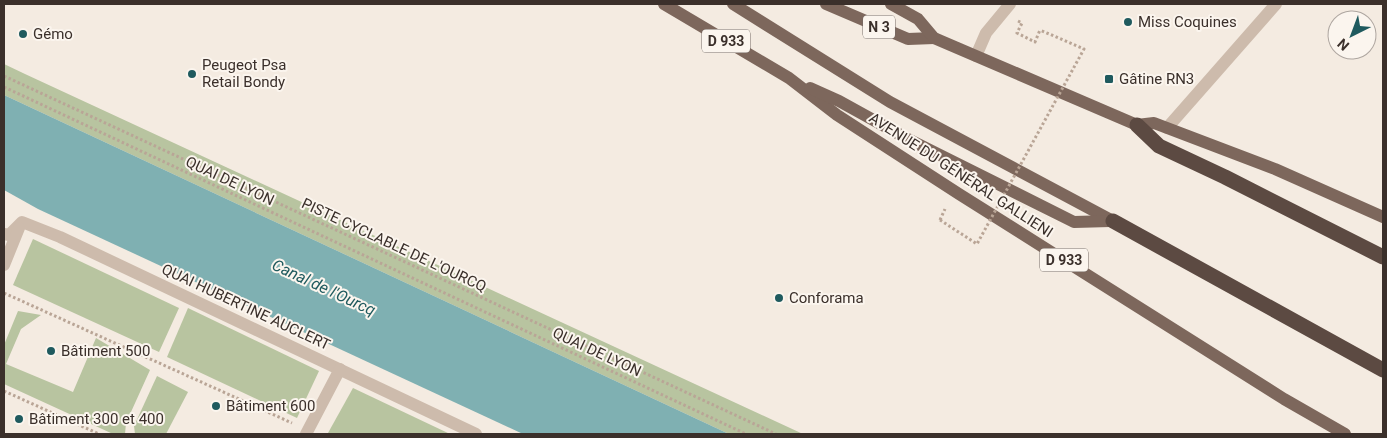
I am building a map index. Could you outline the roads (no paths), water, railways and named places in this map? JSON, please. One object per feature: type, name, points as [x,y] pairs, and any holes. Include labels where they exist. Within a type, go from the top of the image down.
[{"type":"highway","points":[[1136,125],[1158,146],[1225,177],[1383,257]]},
{"type":"highway","points":[[1113,221],[1383,370]]},
{"type":"main road","name":"AVENUE DU GÉNÉRAL GALLIENI","points":[[664,4],[789,78],[837,115],[959,194],[1284,399],[1345,434]]},
{"type":"main road","points":[[733,4],[890,102],[1113,221]]},
{"type":"main road","name":"N 3","points":[[826,4],[908,39],[934,38]]},
{"type":"main road","points":[[891,4],[918,19],[934,38],[1136,125],[1154,123],[1275,169],[1383,217]]},
{"type":"main road","points":[[789,78],[839,101],[915,142],[1074,222],[1113,221]]},
{"type":"street","points":[[1167,128],[1276,4]]},
{"type":"street","points":[[976,56],[986,34],[1007,7]]},
{"type":"street","points":[[4,234],[9,235],[22,222]]},
{"type":"street","points":[[4,265],[22,222]]},
{"type":"street","name":"QUAI HUBERTINE AUCLERT","points":[[22,222],[60,237],[476,434]]},
{"type":"street","points":[[307,432],[340,370]]},
{"type":"water","name":"Canal de l'Ourcq","points":[[4,95],[729,434],[523,434],[38,209],[4,190]]},
{"type":"place","name":"Miss Coquines","points":[[1128,22]]},
{"type":"place","name":"Gémo","points":[[23,34]]},
{"type":"place","name":"Peugeot Psa Retail Bondy","points":[[192,74]]},
{"type":"place","name":"Gâtine RN3","points":[[1109,79]]},
{"type":"place","name":"Conforama","points":[[779,298]]},
{"type":"place","name":"Bâtiment 500","points":[[51,351]]},
{"type":"place","name":"Bâtiment 600","points":[[216,406]]},
{"type":"place","name":"Bâtiment 300 et 400","points":[[19,419]]}]
